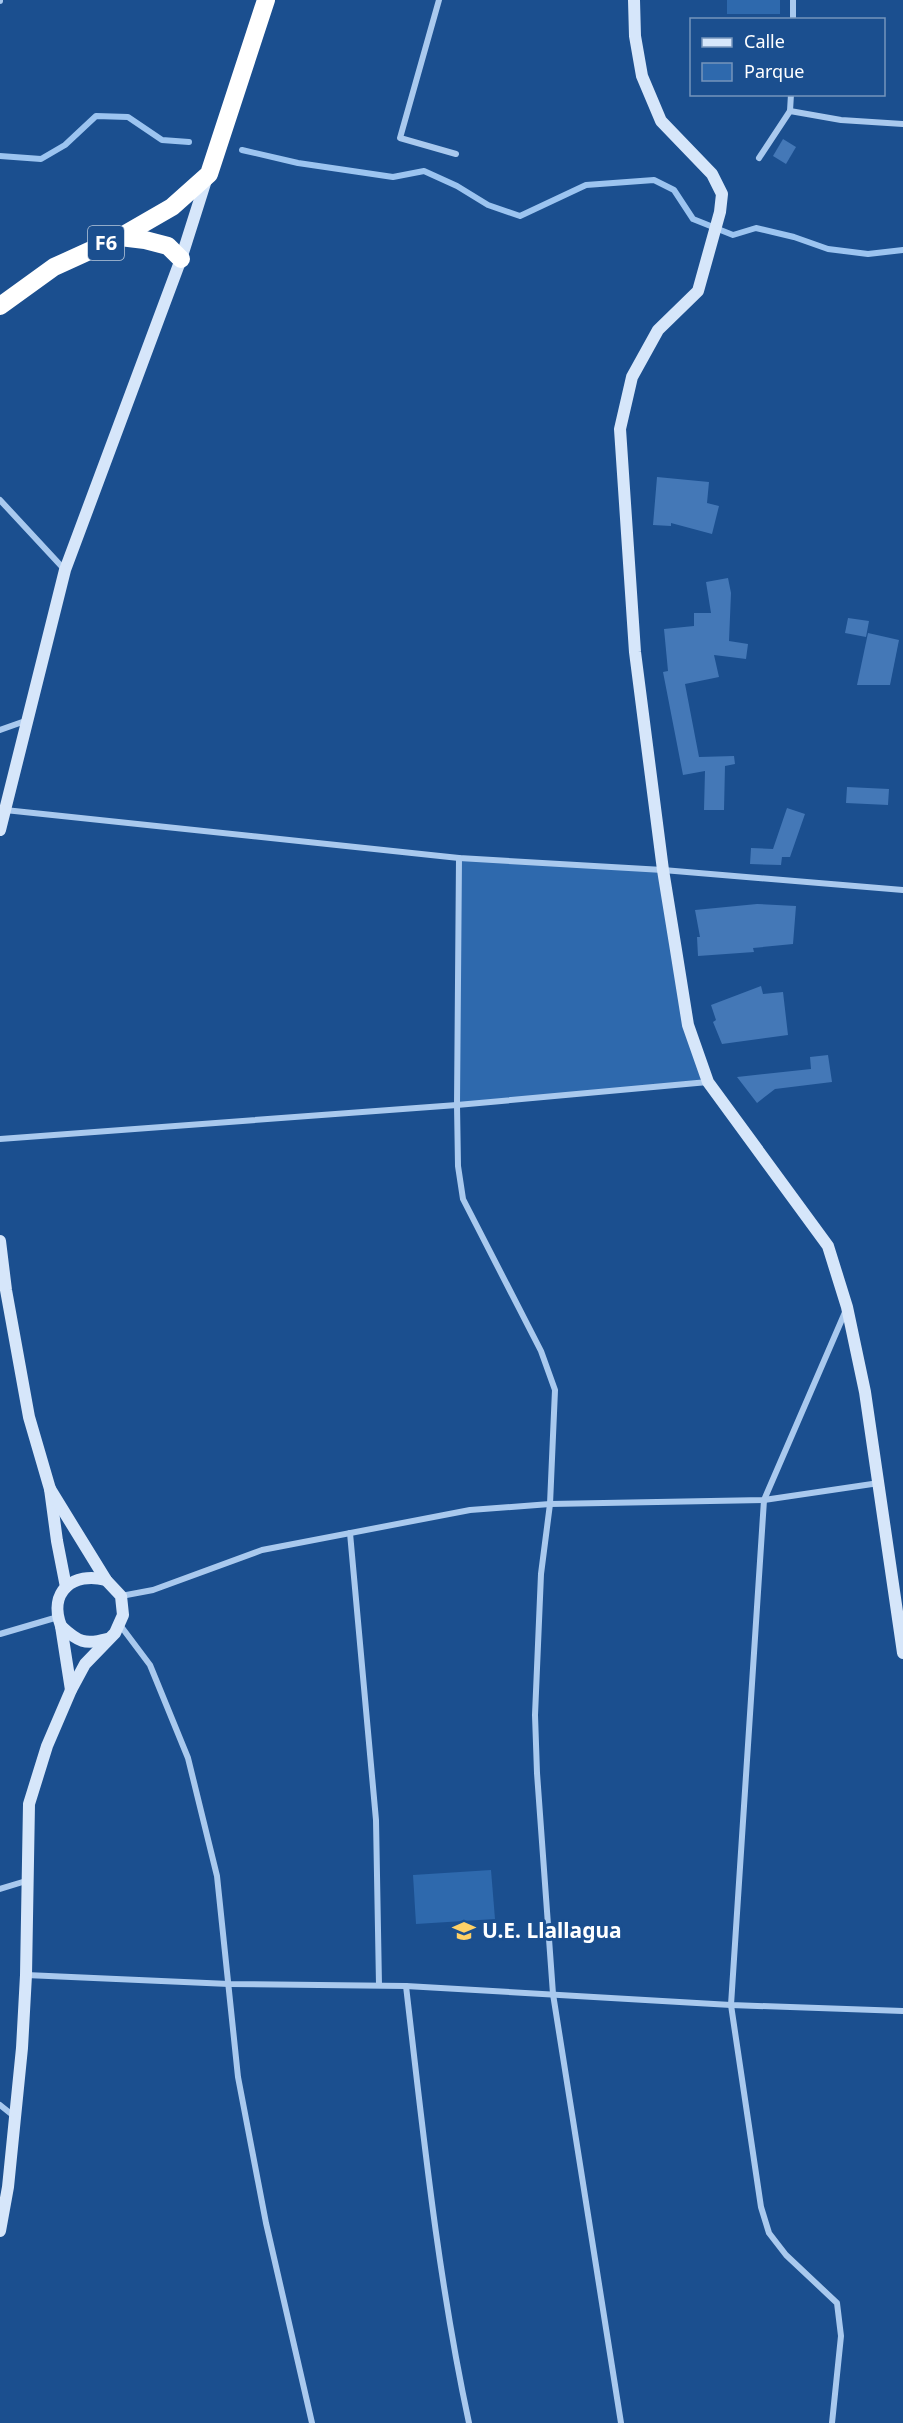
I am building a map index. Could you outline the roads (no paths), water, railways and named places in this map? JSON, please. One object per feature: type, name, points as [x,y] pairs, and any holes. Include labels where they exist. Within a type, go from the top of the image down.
[{"type":"highway","points":[[209,174],[266,0]]},
{"type":"highway","name":"F6","points":[[0,306],[54,267],[120,237],[172,207],[209,174]]},
{"type":"highway","points":[[120,237],[146,240],[168,246],[181,259]]},
{"type":"street","points":[[439,0],[400,138],[456,154]]},
{"type":"street","points":[[634,0],[635,36],[642,76],[661,121],[712,174],[722,194],[720,212],[698,291],[658,330],[632,377],[620,429],[635,652],[663,870],[688,1024],[708,1082],[828,1246],[847,1307],[865,1392],[903,1653]]},
{"type":"street","points":[[793,0],[793,18]]},
{"type":"street","points":[[759,158],[790,111],[791,96]]},
{"type":"street","points":[[790,111],[842,120],[903,124]]},
{"type":"street","points":[[0,830],[65,570],[181,259],[209,174]]},
{"type":"street","points":[[0,500],[65,570]]},
{"type":"street","points":[[0,730],[28,720]]},
{"type":"street","points":[[5,810],[459,858],[663,870],[903,890]]},
{"type":"street","points":[[459,858],[457,1105],[458,1166],[463,1199],[541,1351],[555,1390],[550,1504],[541,1574],[536,1715],[537,1773],[553,1994],[621,2423]]},
{"type":"street","points":[[0,1139],[457,1105],[708,1082]]},
{"type":"street","points":[[0,1241],[3,1291],[29,1417],[50,1489],[66,1587]]},
{"type":"street","points":[[832,2423],[841,2336],[837,2303],[786,2255],[769,2233],[761,2207],[731,2005],[764,1500],[847,1307]]},
{"type":"street","points":[[121,1596],[153,1590],[262,1550],[470,1510],[550,1504],[764,1500],[879,1483]]},
{"type":"street","points":[[0,2231],[8,2187],[26,1975],[29,1804],[47,1746],[71,1690],[86,1664],[120,1625],[123,1615],[121,1596],[106,1580],[50,1489]]},
{"type":"street","points":[[350,1533],[376,1820],[379,1985]]},
{"type":"street","points":[[71,1690],[57,1606],[66,1587],[78,1579],[92,1576],[106,1580]]},
{"type":"street","points":[[0,1634],[60,1621]]},
{"type":"street","points":[[60,1621],[74,1639],[90,1643],[108,1639]]},
{"type":"street","points":[[120,1625],[150,1665],[188,1758],[217,1876],[240,2089],[266,2223],[312,2423]]},
{"type":"street","points":[[0,1889],[26,1881]]},
{"type":"street","points":[[26,1975],[229,1984],[406,1986],[731,2005],[903,2011]]},
{"type":"street","points":[[406,1986],[452,2344],[469,2423]]},
{"type":"street","points":[[0,2104],[15,2117]]},
{"type":"waterway","points":[[0,156],[41,159],[65,145],[96,116],[128,117],[162,140],[189,142]]},
{"type":"waterway","points":[[242,150],[298,163],[393,177],[424,171],[457,186],[488,205],[520,216],[586,185],[654,180],[674,190],[693,219],[733,235],[756,228],[794,237],[828,249],[868,254],[903,250]]},
{"type":"place","name":"U.E. Llallagua","points":[[464,1931]]}]
